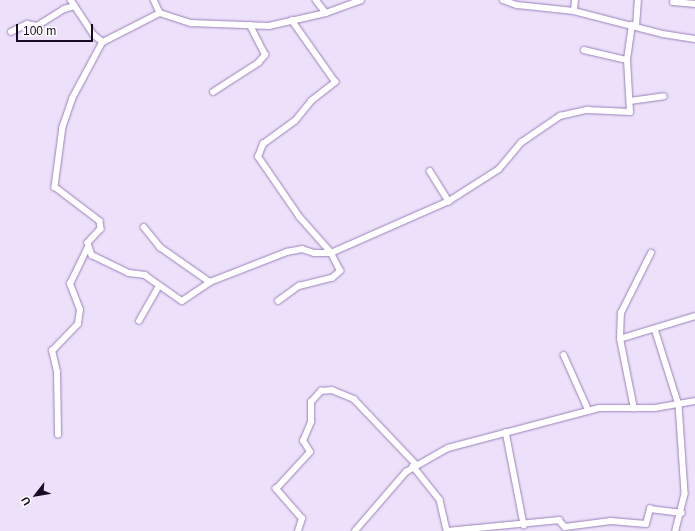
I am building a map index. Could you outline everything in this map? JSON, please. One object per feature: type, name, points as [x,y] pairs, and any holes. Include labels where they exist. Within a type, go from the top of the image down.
[{"type":"street","points":[[71,0],[94,36],[103,42]]},
{"type":"street","points":[[154,0],[160,13]]},
{"type":"street","points":[[316,0],[326,13]]},
{"type":"street","points":[[58,435],[57,372],[52,351],[78,324],[80,310],[70,284],[88,247],[101,229],[100,221],[58,191],[54,184],[63,127],[73,98],[103,42],[160,13],[191,23],[250,26],[292,21],[326,13],[361,0]]},
{"type":"street","points":[[503,0],[517,4],[573,10],[634,26],[695,39]]},
{"type":"street","points":[[572,0],[573,10]]},
{"type":"street","points":[[573,10],[575,0]]},
{"type":"street","points":[[88,247],[98,260],[144,276],[182,301],[210,282],[292,250],[331,253],[449,201],[499,170],[522,142],[554,119],[577,111],[628,113],[631,109],[627,60],[638,0]]},
{"type":"street","points":[[673,2],[695,4]]},
{"type":"street","points":[[11,32],[26,24],[37,26],[64,9],[75,6]]},
{"type":"street","points":[[278,301],[299,286],[339,274],[339,265],[331,253],[300,218],[258,157],[263,144],[294,121],[311,101],[335,82],[292,21]]},
{"type":"street","points":[[213,92],[258,63],[265,55],[250,26]]},
{"type":"street","points":[[584,50],[627,60]]},
{"type":"street","points":[[630,101],[664,96]]},
{"type":"street","points":[[430,171],[449,201]]},
{"type":"street","points":[[144,227],[160,246],[210,282]]},
{"type":"street","points":[[634,408],[620,339],[622,313],[651,253]]},
{"type":"street","points":[[139,320],[159,286]]},
{"type":"street","points":[[620,339],[695,316]]},
{"type":"street","points":[[655,329],[679,405],[684,464],[682,513],[676,531]]},
{"type":"street","points":[[564,355],[589,411]]},
{"type":"street","points":[[298,531],[302,518],[276,489],[310,452],[303,442],[311,422],[311,402],[321,391],[332,390],[354,399],[415,465],[440,500],[447,531],[524,525],[559,520],[565,528],[611,521],[646,524],[650,509],[682,513]]},
{"type":"street","points":[[355,531],[415,465],[448,448],[603,408],[634,408],[679,405],[695,401]]},
{"type":"street","points":[[506,432],[524,525]]}]
